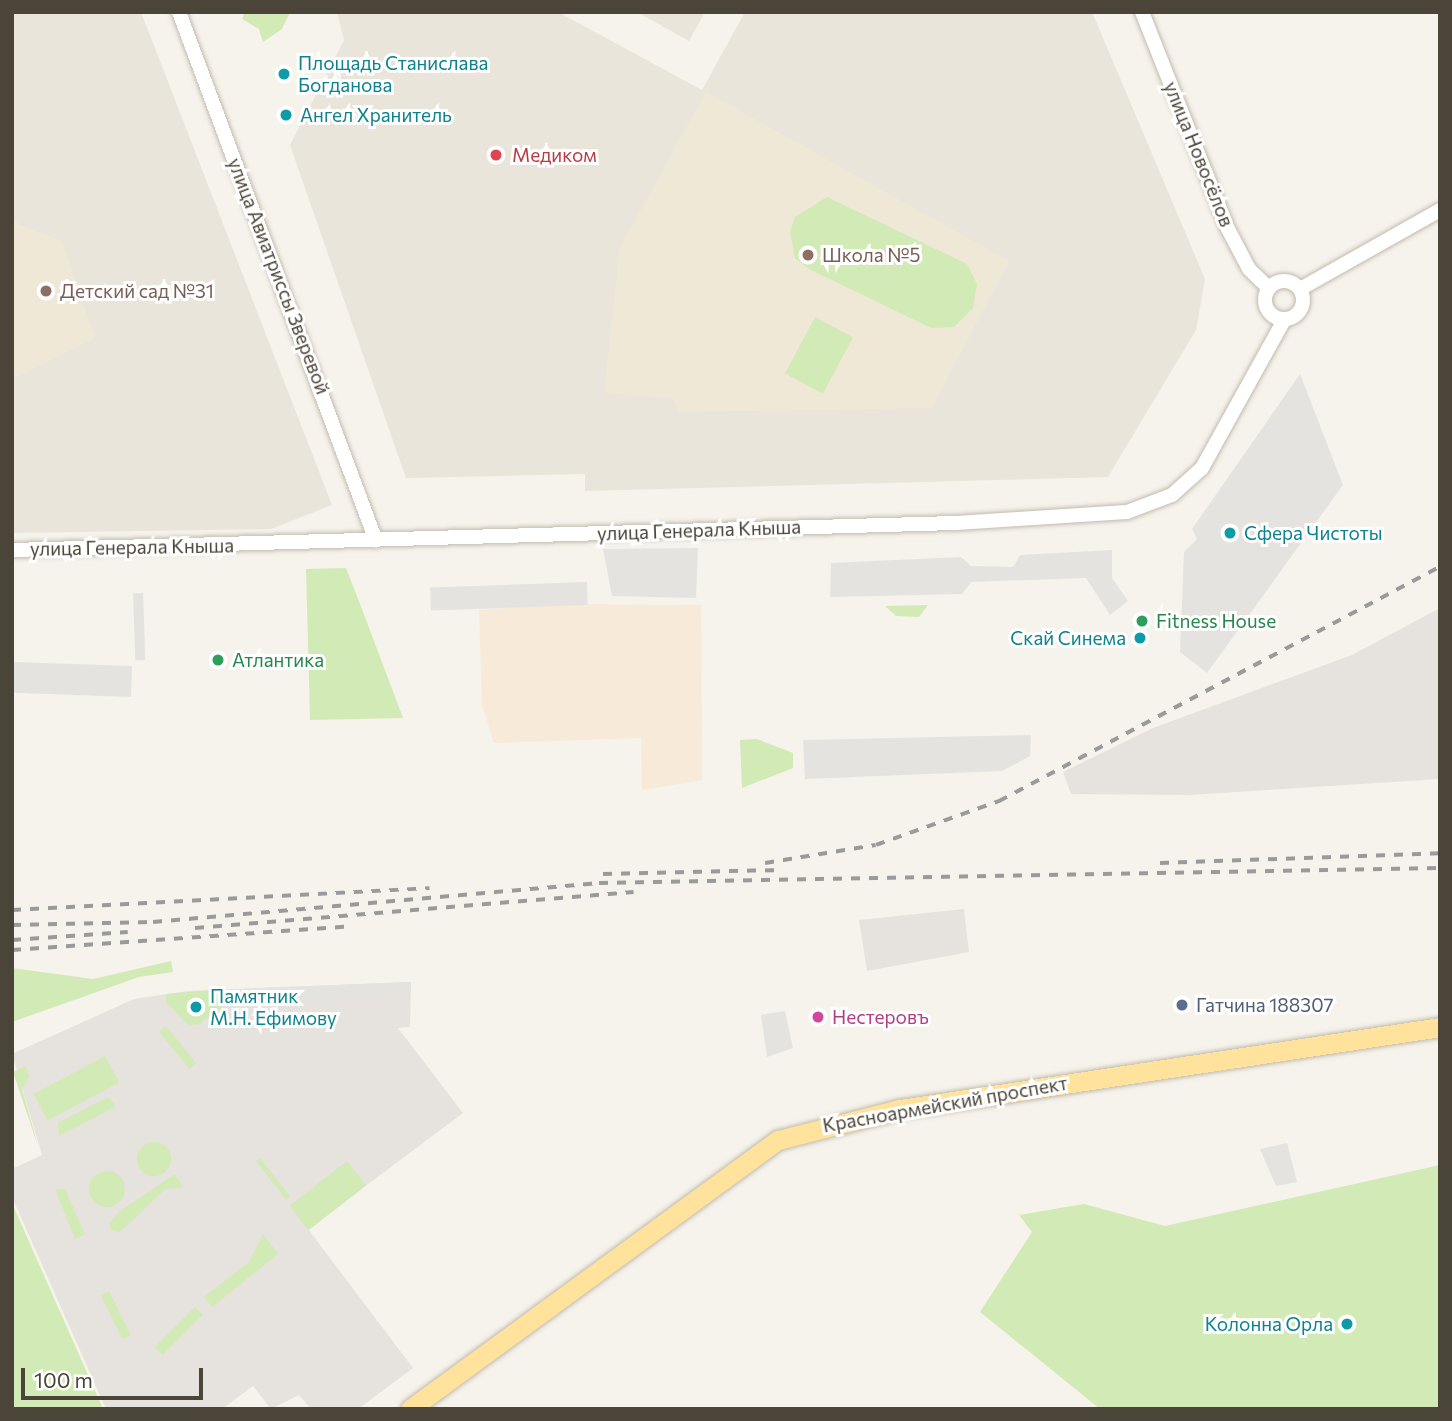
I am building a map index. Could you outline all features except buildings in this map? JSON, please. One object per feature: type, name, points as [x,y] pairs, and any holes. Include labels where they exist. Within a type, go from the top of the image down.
[{"type":"main road","name":"Красноармейский проспект","points":[[410,1409],[778,1140],[900,1109],[1440,1027]]},
{"type":"street","name":"улица Авиатриссы Зверевой","points":[[180,12],[376,541]]},
{"type":"street","name":"улица Новосёлов","points":[[1142,12],[1228,229],[1249,269],[1269,288]]},
{"type":"street","points":[[1300,289],[1440,210]]},
{"type":"street","points":[[1288,281],[1300,289],[1301,309],[1284,320],[1267,309],[1269,288],[1288,281]]},
{"type":"street","name":"улица Генерала Кныша","points":[[12,550],[376,541],[1127,512],[1172,495],[1202,468],[1284,320]]},
{"type":"shaded area","points":[[12,12],[141,12],[332,505],[271,529],[12,533]]},
{"type":"shaded area","points":[[337,12],[558,12],[702,90],[745,12],[1092,12],[1205,279],[1196,330],[1108,477],[585,491],[585,474],[406,478],[290,145],[344,40]]},
{"type":"shaded area","points":[[637,12],[705,12],[689,41]]},
{"type":"shaded area","name":"Школа №5","points":[[706,92],[1009,261],[932,408],[678,412],[674,399],[604,392],[620,248]]},
{"type":"shaded area","name":"Детский сад №31","points":[[12,213],[18,224],[62,241],[95,338],[12,379]]},
{"type":"shaded area","points":[[1300,374],[1343,485],[1207,673],[1180,652],[1184,552],[1197,539],[1192,529]]},
{"type":"shaded area","points":[[698,548],[696,598],[612,596],[603,549]]},
{"type":"shaded area","points":[[1112,550],[1112,578],[1128,601],[1110,615],[1086,578],[971,582],[962,594],[830,597],[831,563],[961,557],[971,566],[1013,567],[1020,555]]},
{"type":"shaded area","points":[[587,582],[588,605],[431,610],[430,587]]},
{"type":"shaded area","points":[[133,593],[143,593],[145,660],[135,660]]},
{"type":"shaded area","points":[[558,604],[701,605],[702,780],[642,790],[641,738],[494,743],[482,704],[479,610]]},
{"type":"shaded area","points":[[1440,608],[1440,779],[1189,795],[1071,794],[1063,772],[1153,728],[1352,655]]},
{"type":"shaded area","points":[[14,662],[132,666],[131,697],[13,693]]},
{"type":"shaded area","points":[[1031,735],[1030,756],[1002,771],[805,779],[803,740]]},
{"type":"shaded area","points":[[964,909],[969,952],[867,971],[859,920]]},
{"type":"shaded area","points":[[411,982],[410,1027],[398,1028],[463,1113],[308,1229],[413,1368],[358,1409],[311,1409],[299,1395],[271,1409],[253,1386],[222,1409],[106,1409],[12,1197],[12,1169],[42,1155],[12,1054],[134,999],[188,991]]},
{"type":"shaded area","points":[[411,982],[411,992],[269,1004],[216,1043],[201,1022],[222,1008],[212,990]]},
{"type":"shaded area","points":[[785,1011],[793,1048],[767,1057],[761,1015]]},
{"type":"shaded area","points":[[1287,1143],[1297,1182],[1276,1186],[1260,1149]]},
{"type":"green space","points":[[245,12],[290,12],[282,29],[263,42],[259,29],[242,19]]},
{"type":"green space","points":[[827,197],[967,264],[977,284],[973,308],[954,327],[931,328],[809,269],[795,258],[790,232],[795,217]]},
{"type":"green space","points":[[815,317],[853,337],[823,394],[785,374]]},
{"type":"green space","points":[[346,568],[403,718],[310,720],[306,569]]},
{"type":"green space","points":[[928,605],[919,617],[896,616],[885,606]]},
{"type":"green space","points":[[757,739],[793,753],[793,768],[742,788],[740,740]]},
{"type":"green space","points":[[171,961],[173,972],[139,977],[12,1022],[12,968],[93,979]]},
{"type":"green space","points":[[212,990],[222,1008],[202,1024],[188,1025],[166,1002],[166,994]]},
{"type":"green space","points":[[166,1026],[196,1063],[189,1069],[159,1032]]},
{"type":"green space","points":[[105,1056],[119,1082],[48,1121],[33,1094]]},
{"type":"green space","points":[[26,1066],[29,1077],[22,1089],[39,1149],[13,1072]]},
{"type":"green space","points":[[108,1097],[116,1106],[59,1136],[58,1123]]},
{"type":"green space","points":[[154,1142],[166,1147],[171,1159],[166,1171],[154,1176],[142,1171],[137,1159],[142,1147]]},
{"type":"green space","points":[[260,1158],[290,1197],[286,1200],[256,1161]]},
{"type":"green space","points":[[347,1161],[366,1185],[309,1230],[289,1206]]},
{"type":"green space","points":[[1440,1165],[1440,1409],[1100,1409],[980,1312],[1032,1232],[1019,1215],[1084,1204],[1165,1226]]},
{"type":"green space","points":[[107,1171],[120,1176],[125,1189],[120,1202],[107,1207],[94,1202],[89,1189],[94,1176]]},
{"type":"green space","points":[[175,1174],[183,1187],[165,1189],[120,1232],[111,1230],[109,1223],[119,1212]]},
{"type":"green space","points":[[55,1189],[65,1189],[85,1234],[75,1239]]},
{"type":"green space","points":[[12,1203],[103,1409],[12,1409]]},
{"type":"green space","points":[[263,1234],[278,1254],[212,1307],[204,1297],[249,1262]]},
{"type":"green space","points":[[109,1291],[130,1335],[122,1339],[101,1295]]},
{"type":"green space","points":[[195,1307],[203,1315],[162,1355],[155,1347]]},
{"type":"railway","points":[[765,863],[876,845],[999,801],[1440,567]]},
{"type":"railway","points":[[1160,863],[1440,853]]},
{"type":"railway","points":[[12,925],[153,922],[599,883],[1440,868]]},
{"type":"railway","points":[[603,874],[782,870]]},
{"type":"railway","points":[[12,910],[429,888]]},
{"type":"railway","points":[[195,928],[634,892]]},
{"type":"railway","points":[[12,950],[344,927]]},
{"type":"railway","points":[[12,940],[128,932]]},
{"type":"place","name":"Площадь Станислава Богданова","points":[[284,74]]},
{"type":"place","name":"Ангел Хранитель","points":[[286,115]]},
{"type":"place","name":"Медиком","points":[[496,155]]},
{"type":"place","name":"Школа №5","points":[[808,255]]},
{"type":"place","name":"Детский сад №31","points":[[46,291]]},
{"type":"place","name":"Сфера Чистоты","points":[[1230,533]]},
{"type":"place","name":"Fitness House","points":[[1142,621]]},
{"type":"place","name":"Скай Синема","points":[[1140,638]]},
{"type":"place","name":"Атлантика","points":[[218,660]]},
{"type":"place","name":"Гатчина 188307","points":[[1182,1005]]},
{"type":"place","name":"Памятник М.Н. Ефимову","points":[[196,1007]]},
{"type":"place","name":"Нестеровъ","points":[[818,1017]]},
{"type":"place","name":"Колонна Орла","points":[[1347,1324]]}]
